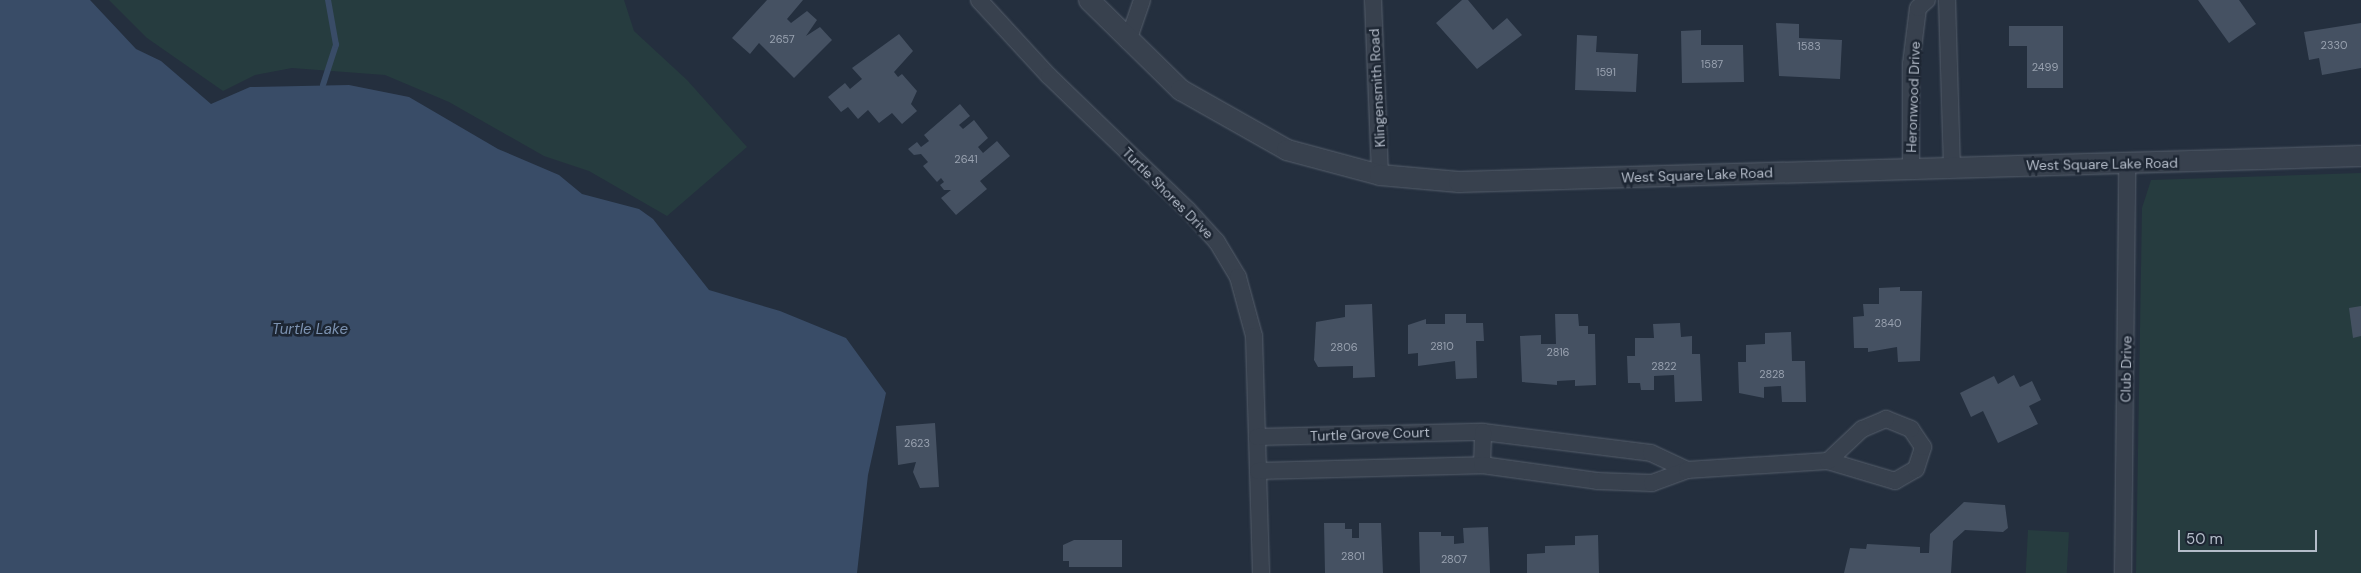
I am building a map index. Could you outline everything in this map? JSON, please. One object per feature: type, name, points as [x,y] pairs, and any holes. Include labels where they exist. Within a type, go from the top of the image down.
[{"type":"street","name":"Turtle Shores Drive","points":[[979,0],[1049,76],[1188,210],[1225,253],[1251,315],[1261,573]]},
{"type":"street","name":"West Square Lake Road","points":[[1089,0],[1128,41],[1181,90],[1287,150],[1380,176],[1459,182],[2361,156]]},
{"type":"street","points":[[1128,41],[1142,0]]},
{"type":"street","name":"Klingensmith Road","points":[[1373,0],[1380,176]]},
{"type":"street","name":"Heronwood Drive","points":[[1911,169],[1911,64],[1918,8],[1927,0]]},
{"type":"street","points":[[1947,0],[1952,168]]},
{"type":"street","name":"Club Drive","points":[[2123,573],[2127,164]]},
{"type":"street","name":"Turtle Grove Court","points":[[1258,472],[1482,465],[1624,483],[1652,483],[1687,470],[1828,461],[1895,481],[1916,469],[1923,447],[1911,429],[1886,419],[1862,429],[1828,461]]},
{"type":"street","name":"Turtle Grove Court","points":[[1257,437],[1483,432],[1651,453],[1687,470]]},
{"type":"street","points":[[1482,465],[1483,432]]},
{"type":"green space","points":[[109,0],[624,0],[634,31],[687,80],[747,147],[667,216],[589,171],[544,156],[449,102],[385,75],[292,68],[255,75],[223,91],[147,38]]},
{"type":"green space","points":[[2361,173],[2361,573],[2136,573],[2142,208],[2151,180]]},
{"type":"green space","points":[[2028,530],[2069,532],[2067,573],[2026,573]]},
{"type":"water","name":"Turtle Lake","points":[[0,0],[90,0],[136,49],[161,61],[211,104],[250,87],[349,85],[409,97],[498,149],[559,175],[582,194],[639,209],[653,219],[709,290],[780,311],[846,338],[886,393],[868,475],[857,573],[0,573]]},
{"type":"building","points":[[767,0],[803,0],[787,19],[791,23],[807,11],[817,20],[806,36],[820,27],[832,40],[794,78],[759,43],[750,54],[732,38]]},
{"type":"building","points":[[1462,0],[1468,0],[1493,30],[1507,18],[1522,35],[1477,69],[1436,23]]},
{"type":"building","points":[[2198,0],[2239,0],[2256,24],[2229,43]]},
{"type":"building","points":[[1776,23],[1799,24],[1799,38],[1842,40],[1840,79],[1779,76]]},
{"type":"building","points":[[2361,23],[2361,68],[2322,75],[2319,58],[2309,60],[2304,32]]},
{"type":"building","points":[[2009,26],[2063,26],[2063,88],[2027,88],[2027,46],[2009,46]]},
{"type":"building","points":[[1701,30],[1701,45],[1743,45],[1744,82],[1682,83],[1681,31]]},
{"type":"building","points":[[899,34],[913,51],[894,72],[898,77],[902,74],[917,91],[911,104],[917,111],[902,124],[892,113],[879,123],[868,110],[858,119],[848,107],[841,112],[828,97],[845,83],[850,89],[862,79],[852,68]]},
{"type":"building","points":[[1577,35],[1597,36],[1596,52],[1638,54],[1636,92],[1575,90]]},
{"type":"building","points":[[960,104],[970,116],[959,125],[963,129],[974,120],[988,138],[978,147],[983,153],[997,141],[1010,156],[980,181],[987,189],[956,215],[941,198],[951,190],[944,190],[940,185],[944,182],[941,178],[937,182],[923,166],[928,162],[921,154],[914,155],[908,149],[917,142],[921,147],[929,141],[924,135]]},
{"type":"building","points":[[1900,287],[1900,291],[1922,291],[1920,361],[1898,362],[1897,347],[1868,352],[1868,348],[1854,348],[1853,317],[1864,316],[1863,304],[1879,304],[1879,288]]},
{"type":"building","points":[[1372,304],[1375,377],[1353,378],[1353,366],[1318,367],[1314,360],[1316,322],[1345,317],[1345,305]]},
{"type":"building","points":[[2361,306],[2361,336],[2353,338],[2349,308]]},
{"type":"building","points":[[1445,314],[1466,314],[1466,323],[1483,323],[1484,341],[1476,341],[1477,378],[1456,379],[1455,361],[1418,366],[1418,353],[1408,354],[1408,325],[1426,319],[1426,324],[1445,324]]},
{"type":"building","points":[[1555,314],[1578,314],[1579,326],[1588,326],[1588,334],[1595,334],[1596,385],[1575,386],[1575,380],[1557,381],[1557,385],[1522,382],[1520,336],[1541,335],[1541,344],[1556,344]]},
{"type":"building","points":[[1680,323],[1681,337],[1692,336],[1692,354],[1700,354],[1702,401],[1675,402],[1674,375],[1654,376],[1654,390],[1641,390],[1640,383],[1628,383],[1627,356],[1635,356],[1635,338],[1654,338],[1653,324]]},
{"type":"building","points":[[1791,332],[1792,361],[1805,361],[1806,402],[1782,402],[1781,386],[1764,387],[1764,398],[1739,393],[1738,362],[1746,362],[1746,345],[1765,344],[1765,333]]},
{"type":"building","points":[[2014,375],[2020,387],[2032,381],[2041,400],[2029,406],[2038,424],[1998,443],[1983,411],[1971,417],[1960,393],[1994,376],[1998,384]]},
{"type":"building","points":[[935,423],[939,487],[920,488],[913,472],[916,462],[898,465],[896,426]]},
{"type":"building","points":[[1964,502],[2005,505],[2008,528],[2003,532],[1965,530],[1953,541],[1951,573],[1844,573],[1850,548],[1866,549],[1867,544],[1920,547],[1920,553],[1929,553],[1930,534]]},
{"type":"building","points":[[1324,523],[1345,523],[1345,529],[1352,529],[1352,538],[1359,538],[1359,523],[1381,523],[1383,573],[1325,573]]},
{"type":"building","points":[[1488,527],[1490,573],[1420,573],[1419,532],[1441,532],[1441,536],[1454,536],[1454,544],[1464,543],[1463,528]]},
{"type":"building","points":[[1598,535],[1599,573],[1527,573],[1527,554],[1545,553],[1545,546],[1575,545],[1575,536]]},
{"type":"building","points":[[1074,540],[1122,540],[1122,567],[1069,567],[1069,561],[1063,561],[1063,545]]},
{"type":"waterway","points":[[323,85],[336,45],[328,0]]}]
